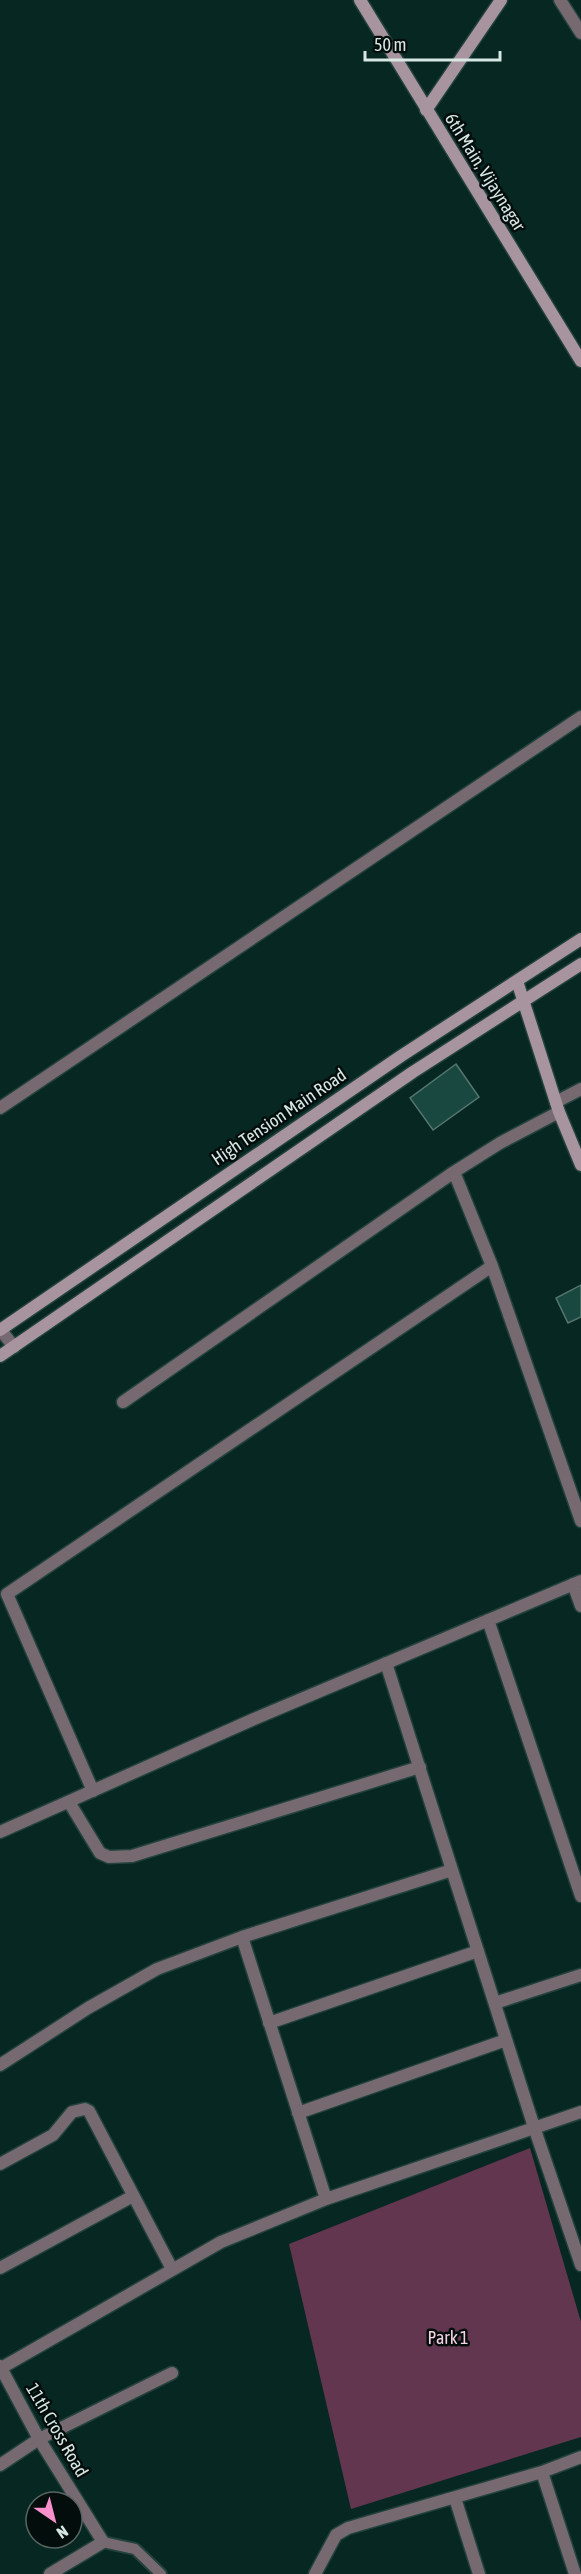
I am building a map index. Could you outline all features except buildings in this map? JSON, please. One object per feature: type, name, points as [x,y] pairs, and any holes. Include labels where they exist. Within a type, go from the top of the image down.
[{"type":"main road","name":"6th Main, Vijaynagar","points":[[360,0],[581,361]]},
{"type":"main road","points":[[426,110],[501,0]]},
{"type":"main road","name":"High Tension Main Road","points":[[0,1330],[401,1056],[581,939]]},
{"type":"main road","points":[[0,1356],[413,1072],[581,964]]},
{"type":"main road","points":[[517,981],[558,1107],[581,1165]]},
{"type":"street","points":[[560,0],[581,33]]},
{"type":"street","points":[[0,1108],[581,717]]},
{"type":"street","points":[[123,1402],[454,1172],[558,1107],[581,1089]]},
{"type":"street","points":[[454,1172],[492,1266],[581,1521]]},
{"type":"street","points":[[93,1791],[7,1594],[492,1266]]},
{"type":"street","points":[[0,1330],[14,1347]]},
{"type":"street","points":[[0,1833],[577,1583],[581,1606]]},
{"type":"street","points":[[488,1620],[581,1896]]},
{"type":"street","points":[[386,1664],[534,2127],[581,2265]]},
{"type":"street","points":[[69,1802],[100,1852],[109,1857],[132,1856],[420,1767]]},
{"type":"street","points":[[0,2065],[88,2008],[157,1969],[242,1937],[452,1870]]},
{"type":"street","points":[[242,1937],[326,2199]]},
{"type":"street","points":[[269,2023],[478,1951]]},
{"type":"street","points":[[495,2003],[581,1976]]},
{"type":"street","points":[[298,2113],[506,2040]]},
{"type":"street","points":[[0,2164],[52,2135],[72,2112],[85,2109],[89,2111],[172,2269]]},
{"type":"street","points":[[1,2367],[221,2242],[326,2199],[581,2112]]},
{"type":"street","points":[[0,2268],[133,2196]]},
{"type":"street","name":"11th Cross Road","points":[[1,2367],[39,2439],[103,2542]]},
{"type":"street","points":[[0,2465],[39,2439],[172,2373]]},
{"type":"street","points":[[315,2574],[336,2535],[348,2528],[542,2472],[581,2457]]},
{"type":"street","points":[[542,2472],[575,2574]]},
{"type":"street","points":[[455,2498],[479,2574]]},
{"type":"street","points":[[50,2574],[103,2542]]},
{"type":"lane","points":[[103,2542],[135,2548],[161,2574]]},
{"type":"green space","name":"Park 1","points":[[530,2148],[581,2322],[581,2437],[351,2509],[289,2244]]}]
